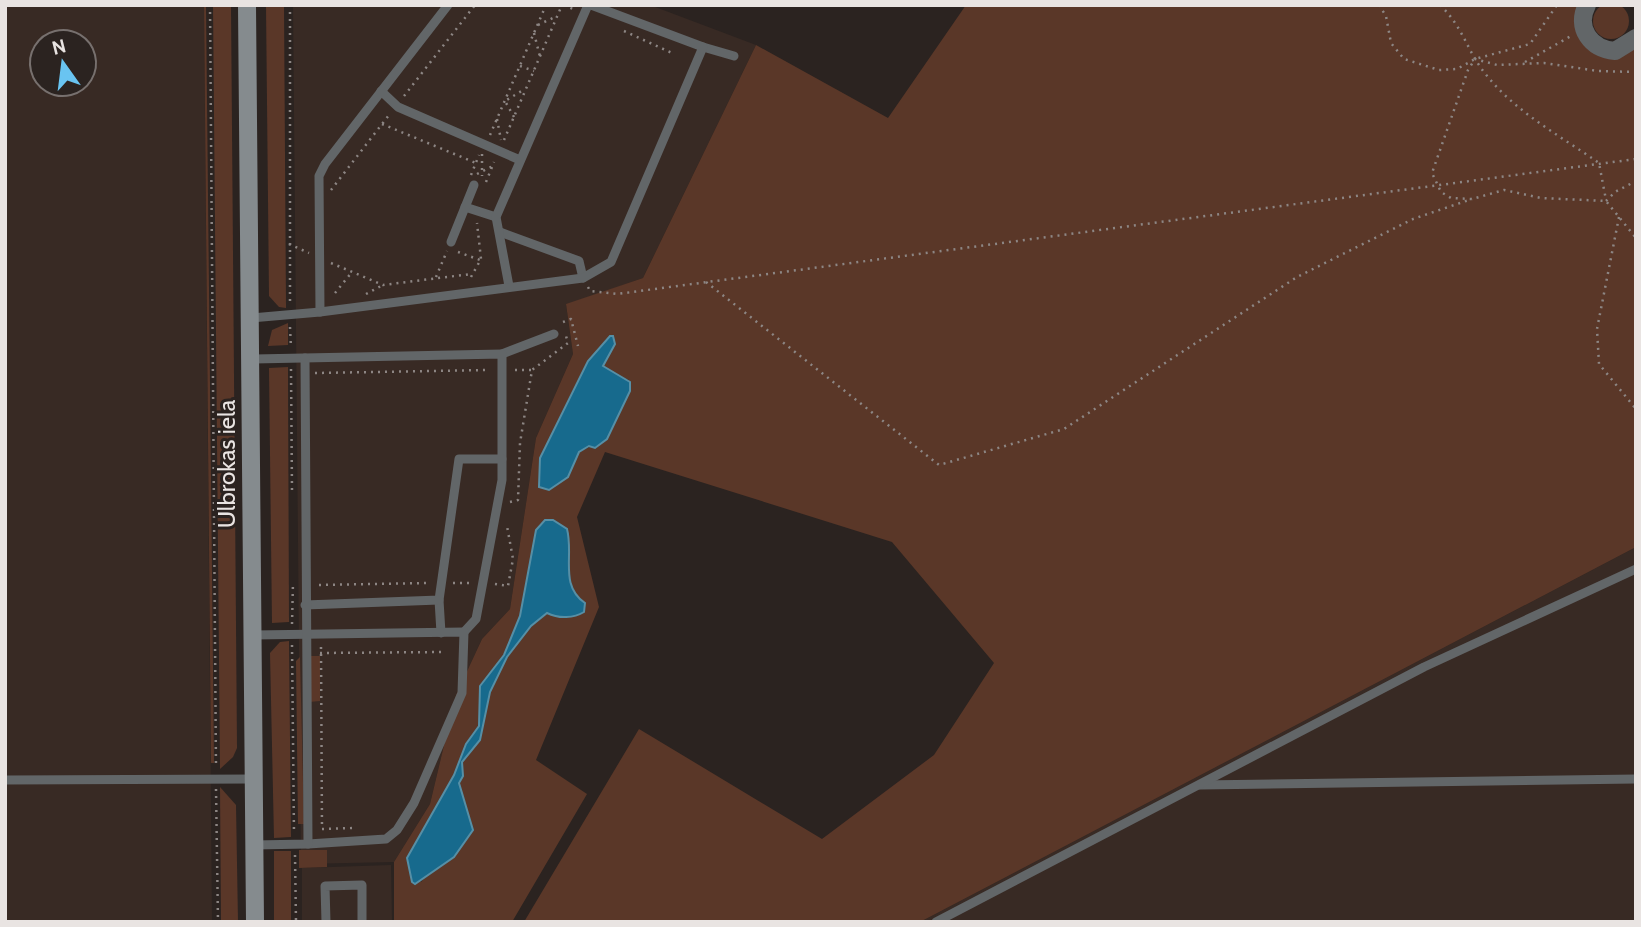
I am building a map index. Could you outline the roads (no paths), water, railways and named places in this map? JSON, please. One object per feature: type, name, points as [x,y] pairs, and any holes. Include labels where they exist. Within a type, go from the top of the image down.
[{"type":"main road","name":"Ulbrokas iela","points":[[247,5],[255,922]]},
{"type":"street","points":[[1587,5],[1582,19],[1583,29],[1595,45],[1605,50],[1625,48],[1636,38]]},
{"type":"lane","points":[[320,312],[319,176],[325,164],[447,5]]},
{"type":"lane","points":[[509,286],[496,217],[590,5],[703,47],[733,55]]},
{"type":"lane","points":[[250,318],[320,312],[583,278],[611,262],[703,47]]},
{"type":"lane","points":[[381,91],[397,106],[483,150],[520,160]]},
{"type":"lane","points":[[451,242],[466,207],[472,182]]},
{"type":"lane","points":[[466,207],[496,217]]},
{"type":"lane","points":[[500,232],[579,261],[583,278]]},
{"type":"lane","points":[[250,359],[502,354],[554,334]]},
{"type":"lane","points":[[254,845],[386,839],[397,830],[414,803],[462,694],[464,632],[476,619],[502,480],[502,354]]},
{"type":"lane","points":[[305,358],[308,844]]},
{"type":"lane","points":[[441,633],[439,600],[459,459],[502,459]]},
{"type":"lane","points":[[936,922],[1424,667],[1636,569]]},
{"type":"lane","points":[[305,605],[439,600]]},
{"type":"lane","points":[[252,635],[464,632]]},
{"type":"lane","points":[[5,780],[253,779]]},
{"type":"lane","points":[[1196,785],[1636,779]]},
{"type":"lane","points":[[326,922],[325,886],[362,885],[362,922]]},
{"type":"water","points":[[610,336],[613,336],[615,344],[603,366],[630,382],[630,391],[607,439],[595,448],[589,446],[579,452],[568,477],[549,490],[539,487],[540,458],[588,361]]},
{"type":"water","points":[[545,520],[553,520],[567,529],[570,579],[577,596],[585,603],[584,612],[566,617],[547,613],[531,626],[507,657],[490,692],[480,740],[462,762],[463,776],[459,783],[473,830],[454,857],[415,884],[412,882],[407,858],[454,775],[466,744],[479,726],[480,686],[504,655],[520,616],[536,530]]}]
